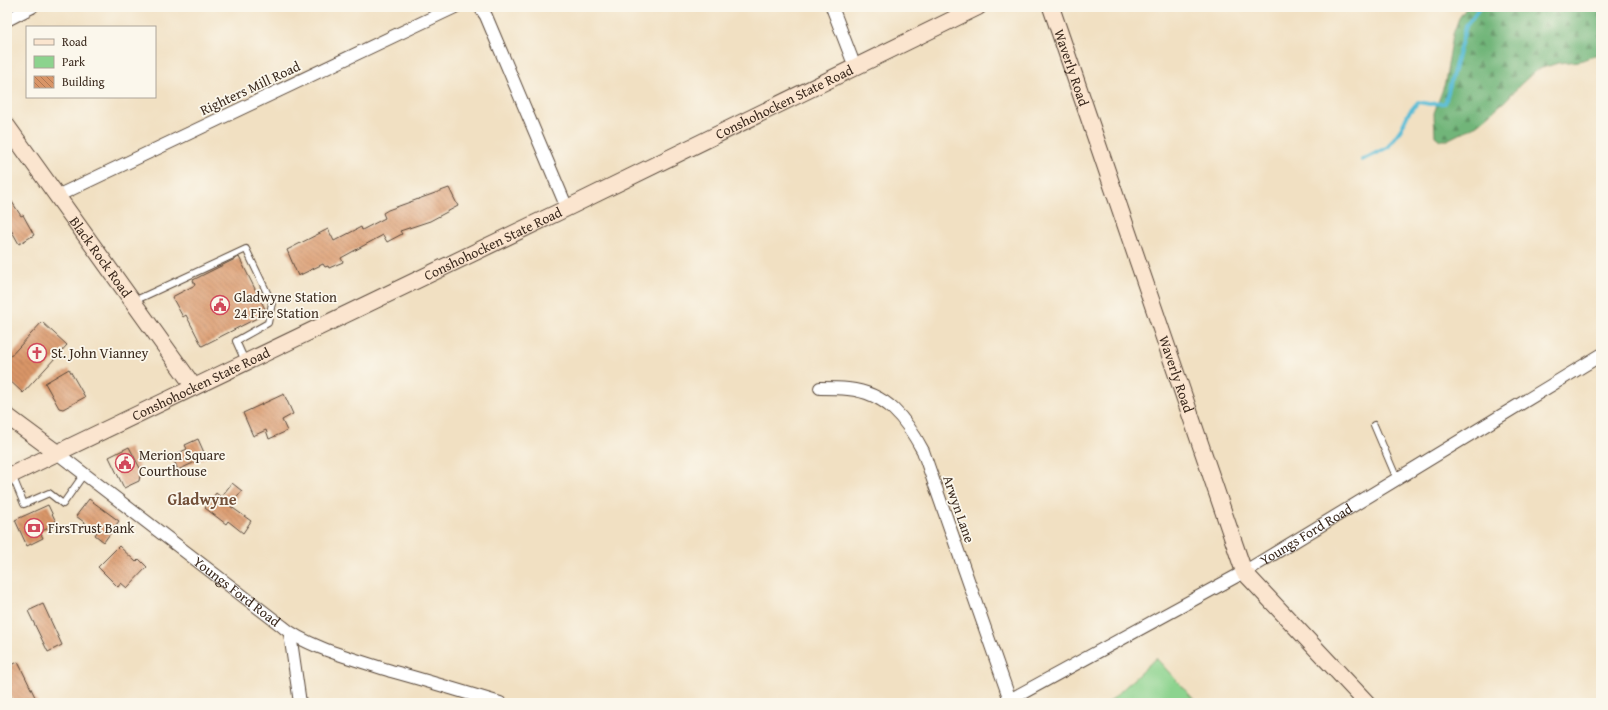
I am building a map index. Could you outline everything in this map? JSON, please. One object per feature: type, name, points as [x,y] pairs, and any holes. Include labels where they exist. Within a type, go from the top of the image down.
[{"type":"street","points":[[7,20],[32,7]]},
{"type":"street","name":"Righters Mill Road","points":[[57,196],[455,7]]},
{"type":"street","points":[[480,7],[486,16],[567,208]]},
{"type":"street","points":[[832,7],[855,67]]},
{"type":"street","name":"Conshohocken State Road","points":[[10,476],[567,208],[978,7]]},
{"type":"street","name":"Waverly Road","points":[[1051,7],[1244,572],[1367,703]]},
{"type":"street","name":"Black Rock Road","points":[[8,129],[194,387]]},
{"type":"street","name":"Youngs Ford Road","points":[[1007,701],[1244,572],[1601,355]]},
{"type":"street","name":"Arwyn Lane","points":[[820,388],[849,389],[868,393],[877,397],[902,417],[912,432],[923,451],[1007,701]]},
{"type":"street","name":"Youngs Ford Road","points":[[7,416],[282,626],[290,634],[346,657],[500,703]]},
{"type":"street","points":[[290,634],[300,703]]},
{"type":"lane","points":[[133,302],[246,248],[272,303],[268,323],[236,341],[246,362]]},
{"type":"lane","points":[[1374,425],[1397,479]]},
{"type":"lane","points":[[10,476],[24,504],[49,493],[63,504],[84,474]]},
{"type":"green space","points":[[1467,7],[1601,7],[1601,53],[1580,61],[1558,63],[1536,70],[1505,101],[1477,125],[1447,140],[1440,140],[1435,136],[1434,113],[1445,83],[1453,34],[1459,18]]},
{"type":"green space","points":[[1156,658],[1197,703],[1108,703]]},
{"type":"building","points":[[449,188],[458,206],[430,221],[400,231],[402,234],[387,242],[383,235],[341,258],[343,262],[329,268],[328,266],[325,267],[323,264],[298,276],[287,250],[328,229],[334,241],[361,227],[362,230],[385,218],[383,213],[388,210]]},
{"type":"building","points":[[7,194],[21,216],[23,215],[34,235],[19,244],[10,228],[7,230]]},
{"type":"building","name":"Gladwyne Station 24 Fire Station","points":[[239,257],[266,311],[265,314],[202,346],[186,315],[183,317],[172,297],[195,285],[193,280]]},
{"type":"building","name":"St. John Vianney","points":[[42,322],[67,345],[23,393],[7,378],[7,360]]},
{"type":"building","points":[[69,369],[85,397],[63,409],[59,408],[45,383]]},
{"type":"building","points":[[284,394],[293,414],[282,420],[287,431],[269,439],[266,430],[253,436],[243,413]]},
{"type":"building","points":[[198,439],[206,457],[178,470],[172,456],[187,449],[185,445]]},
{"type":"building","name":"Merion Square Courthouse","points":[[129,447],[141,470],[139,481],[124,488],[109,457]]},
{"type":"building","points":[[232,483],[242,491],[230,506],[251,521],[243,533],[228,521],[226,524],[205,508],[216,493],[221,497]]},
{"type":"building","points":[[89,499],[119,521],[104,542],[95,535],[97,532],[76,516]]},
{"type":"building","name":"FirsTrust Bank","points":[[48,505],[57,524],[40,532],[43,538],[27,546],[15,520]]},
{"type":"building","points":[[119,546],[136,562],[139,559],[147,567],[127,588],[121,583],[118,587],[98,567]]},
{"type":"building","points":[[43,604],[62,645],[48,652],[28,611]]},
{"type":"building","points":[[18,662],[38,703],[14,703],[7,689],[7,667]]},
{"type":"waterway","points":[[1362,160],[1388,147],[1401,129],[1408,114],[1418,102],[1430,104],[1445,103],[1466,26],[1480,7]]},
{"type":"place","name":"Gladwyne Station 24 Fire Station","points":[[220,305]]},
{"type":"place","name":"St. John Vianney","points":[[37,353]]},
{"type":"place","name":"Merion Square Courthouse","points":[[125,463]]},
{"type":"place","name":"FirsTrust Bank","points":[[34,528]]},
{"type":"district","name":"Gladwyne","points":[[202,499]]}]
